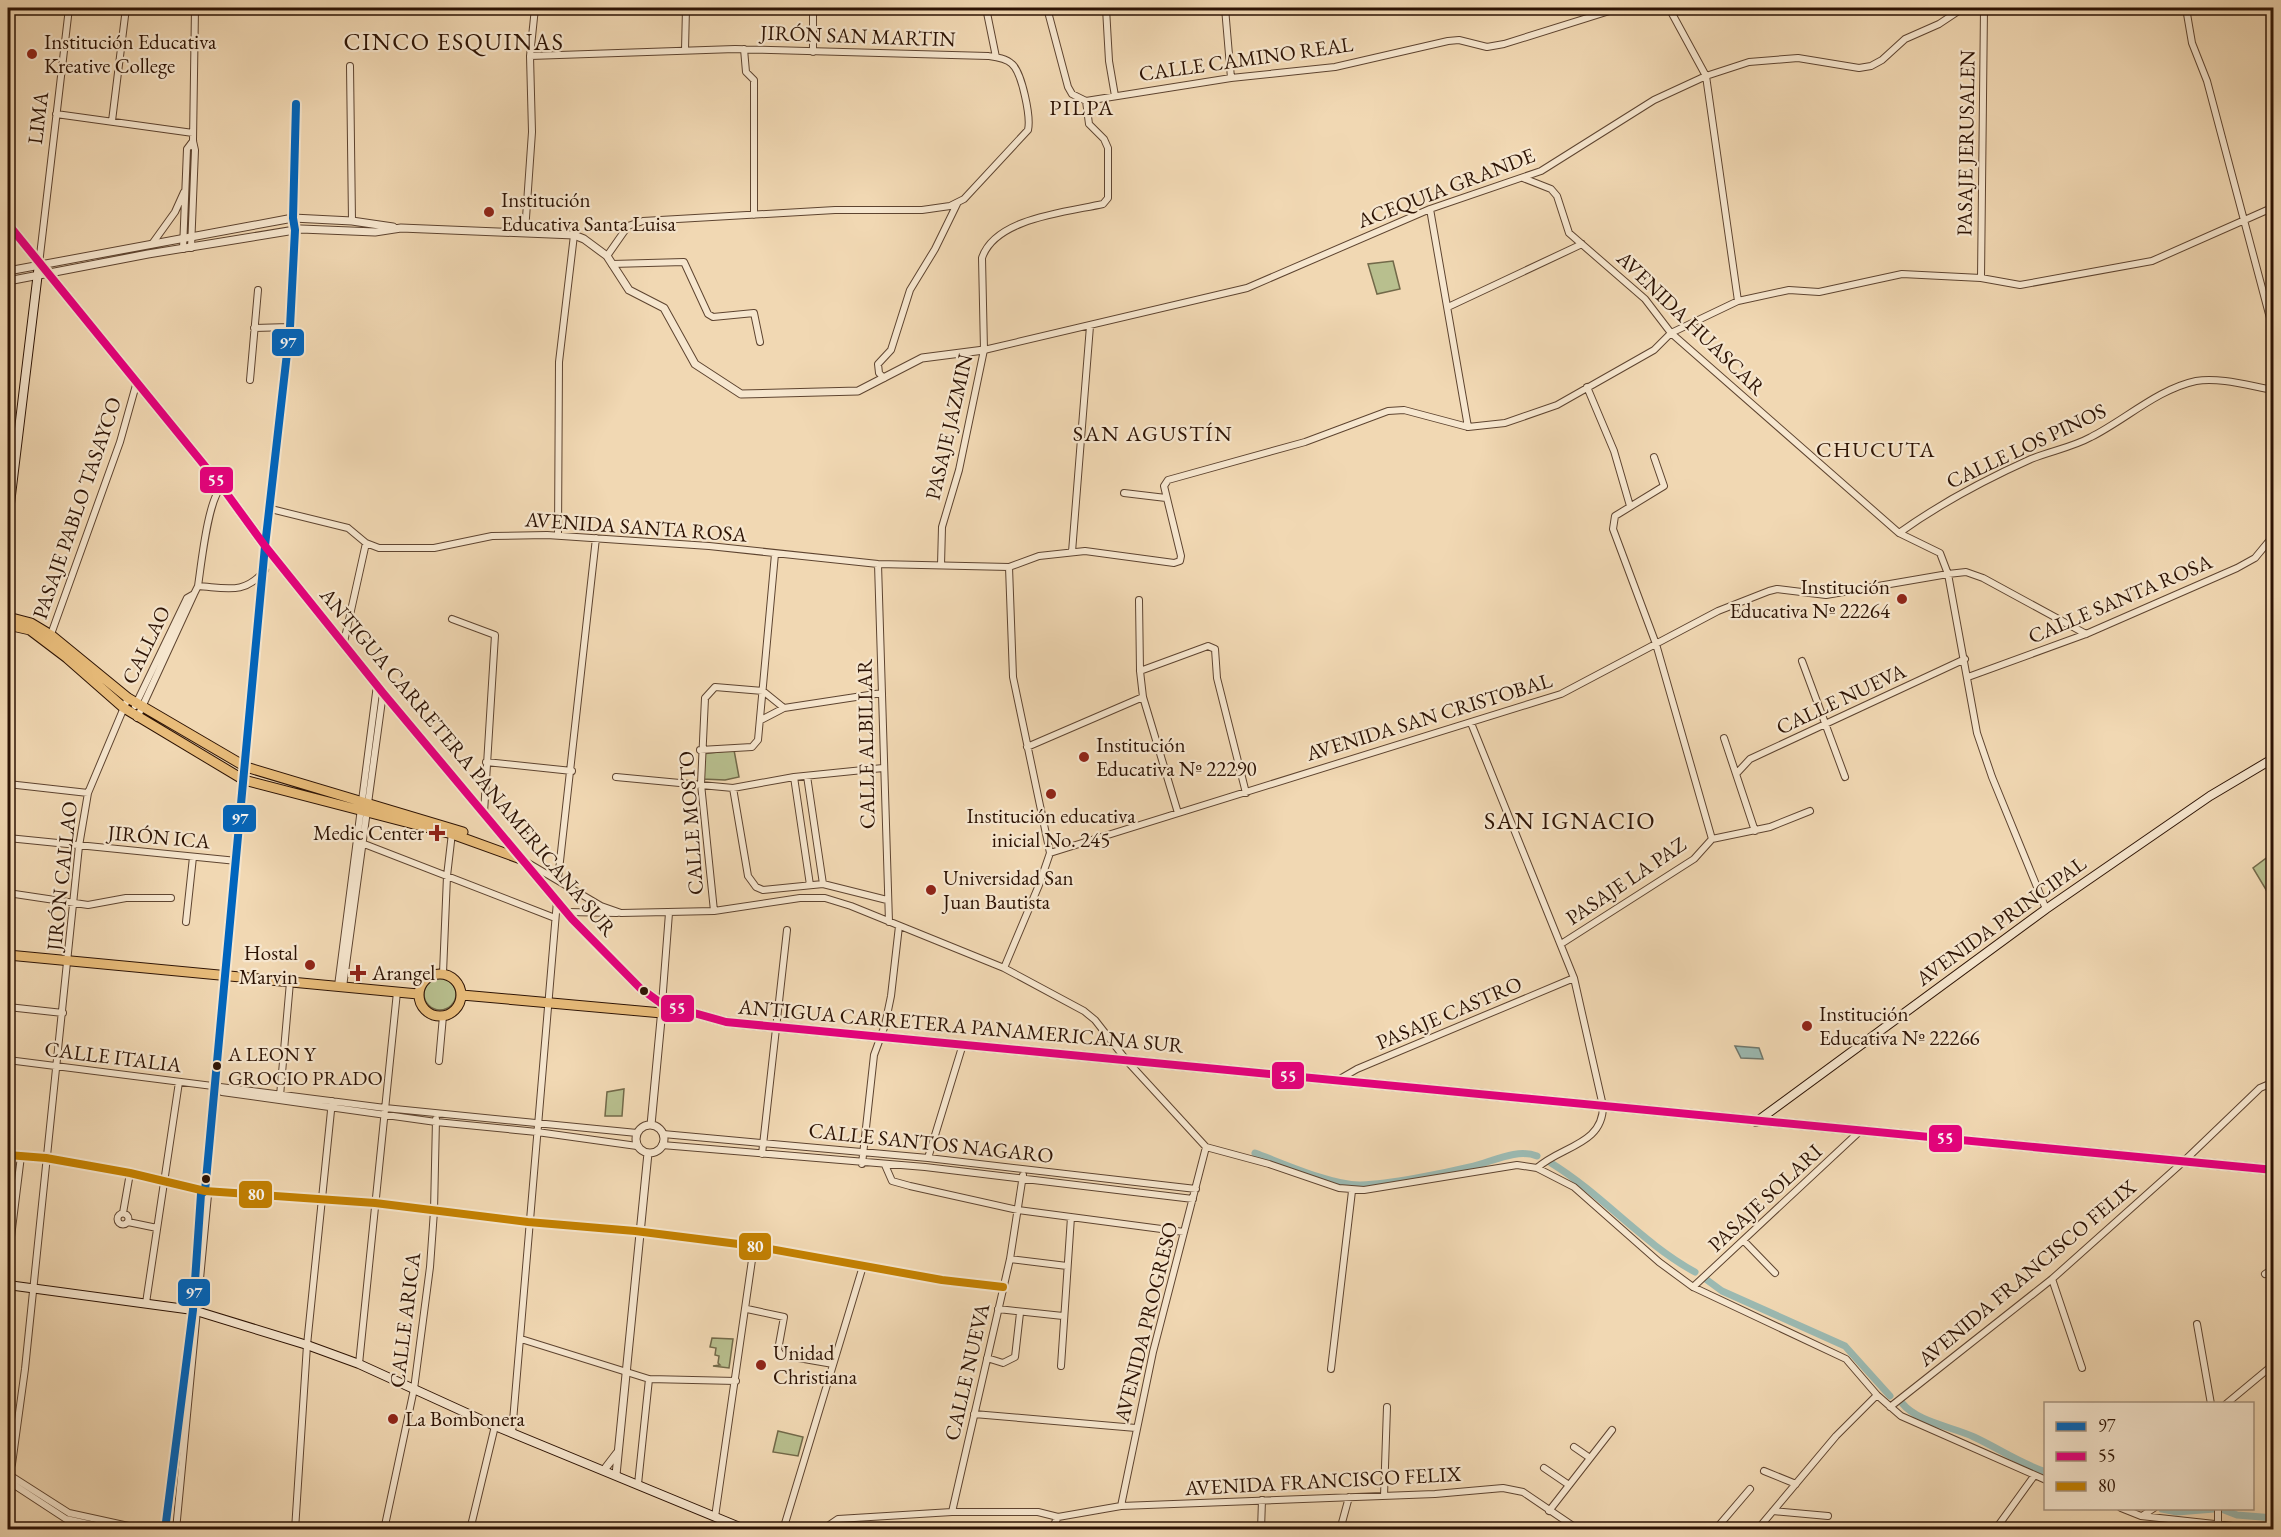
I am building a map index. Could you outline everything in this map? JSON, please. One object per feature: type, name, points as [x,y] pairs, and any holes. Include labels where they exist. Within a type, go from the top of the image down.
[{"type":"main road","name":"ANTIGUA CARRETERA PANAMERICANA SUR","points":[[8,224],[39,264],[42,274],[222,487],[265,546],[344,642],[376,685],[557,901],[662,1008],[726,1022],[2274,1170]]},
{"type":"main road","points":[[8,520],[42,274]]},
{"type":"main road","points":[[8,617],[31,623],[131,713],[244,780],[363,806],[452,830],[516,852]]},
{"type":"main road","points":[[8,625],[30,630],[49,639],[136,702],[246,767],[363,806]]},
{"type":"main road","name":"AVENIDA PRINCIPAL","points":[[1756,1122],[2046,909],[2210,796],[2274,758]]},
{"type":"main road","points":[[452,830],[523,860]]},
{"type":"main road","points":[[8,955],[418,994]]},
{"type":"main road","points":[[443,973],[454,978],[462,995],[454,1011],[442,1016],[425,1010],[418,994],[420,987],[429,976],[443,973]]},
{"type":"main road","points":[[462,995],[550,1004],[662,1008]]},
{"type":"main road","points":[[8,1285],[195,1310],[307,1345],[359,1364],[495,1426],[747,1530]]},
{"type":"street","name":"LIMA","points":[[39,264],[69,8]]},
{"type":"street","points":[[112,121],[126,8]]},
{"type":"street","points":[[187,249],[191,236],[195,150],[193,133],[195,8]]},
{"type":"street","points":[[525,232],[532,132],[530,56],[535,8]]},
{"type":"street","points":[[685,50],[686,8]]},
{"type":"street","points":[[813,8],[813,52]]},
{"type":"street","points":[[884,378],[879,373],[878,364],[891,350],[910,290],[935,249],[957,204],[1028,130],[1030,121],[1016,70],[1012,64],[996,57],[986,8]]},
{"type":"street","points":[[1047,8],[1068,87],[1072,94],[1086,101]]},
{"type":"street","points":[[1106,8],[1109,61],[1115,96]]},
{"type":"street","points":[[1225,8],[1232,78]]},
{"type":"street","name":"CALLE CAMINO REAL","points":[[1086,101],[1232,78],[1335,67],[1448,41],[1459,40],[1487,47],[1504,44],[1619,8]]},
{"type":"street","points":[[1669,8],[1706,76],[1738,301]]},
{"type":"street","name":"ACEQUIA GRANDE","points":[[984,350],[1247,288],[1430,208],[1541,171],[1654,100],[1706,76],[1749,62],[1798,58],[1859,68],[1871,66],[1882,60],[1905,39],[1939,24],[1963,8]]},
{"type":"street","name":"PASAJE JERUSALEN","points":[[1981,278],[1984,8]]},
{"type":"street","points":[[2186,8],[2192,43],[2207,81],[2274,333]]},
{"type":"street","points":[[744,49],[746,72],[754,80],[754,215]]},
{"type":"street","name":"JIRÓN SAN MARTIN","points":[[530,56],[744,49],[996,57]]},
{"type":"street","points":[[350,66],[352,221]]},
{"type":"street","name":"PASAJE JAZMIN","points":[[940,565],[942,527],[959,470],[984,350],[982,258],[986,249],[1009,228],[1027,221],[1102,204],[1108,198],[1108,148],[1104,139],[1089,124],[1086,101]]},
{"type":"street","points":[[176,1530],[195,1310],[201,1194],[205,1191],[265,570],[265,546],[290,327],[295,230],[293,218],[296,104]]},
{"type":"street","points":[[56,114],[193,133]]},
{"type":"street","points":[[187,249],[183,238],[187,149],[193,141]]},
{"type":"street","name":"AVENIDA HUASCAR","points":[[1523,178],[1551,189],[1557,196],[1569,233],[1645,299],[1671,333],[1899,533],[1940,554],[1948,574]]},
{"type":"street","points":[[152,244],[175,212],[185,189]]},
{"type":"street","points":[[607,256],[623,231],[634,223],[835,210],[922,210],[957,204]]},
{"type":"street","points":[[1004,968],[1050,853],[1012,677],[1009,567],[1039,556],[1072,552],[1174,563],[1180,561],[1181,556],[1166,498],[1165,483],[1194,471],[1305,442],[1388,411],[1404,410],[1468,427],[1505,423],[1557,405],[1654,350],[1671,333],[1738,301],[1789,290],[1830,290],[1902,274],[1981,278],[2020,285],[2134,266],[2152,261],[2274,207]]},
{"type":"street","points":[[1430,208],[1468,427]]},
{"type":"street","points":[[8,271],[293,218],[352,221],[398,228],[525,232],[574,236],[584,239],[607,256],[629,291],[664,308],[695,364],[734,392],[748,395],[858,391],[922,358],[984,350]]},
{"type":"street","points":[[8,281],[295,230],[375,232],[398,228]]},
{"type":"street","points":[[558,535],[559,362],[574,236]]},
{"type":"street","points":[[1448,307],[1582,244]]},
{"type":"street","points":[[612,264],[684,262],[708,314],[713,316],[752,312],[756,317],[760,342]]},
{"type":"street","points":[[250,380],[258,290]]},
{"type":"street","points":[[1072,552],[1090,326]]},
{"type":"street","points":[[254,328],[290,327]]},
{"type":"street","name":"CALLE LOS PINOS","points":[[1899,533],[1941,504],[1982,482],[2034,458],[2090,438],[2179,386],[2198,381],[2217,381],[2274,390]]},
{"type":"street","name":"PASAJE PABLO TASAYCO","points":[[49,639],[120,442],[136,385]]},
{"type":"street","points":[[1587,387],[1614,451],[1630,506]]},
{"type":"street","points":[[1654,457],[1664,486],[1615,516],[1613,529],[1656,644],[1712,839]]},
{"type":"street","name":"CALLAO","points":[[131,713],[198,586],[212,508],[217,490],[222,487]]},
{"type":"street","points":[[1124,493],[1166,498]]},
{"type":"street","name":"AVENIDA SANTA ROSA","points":[[271,509],[348,528],[366,543],[379,548],[434,549],[492,536],[558,535],[878,564],[1009,567]]},
{"type":"street","name":"CALLE SANTA ROSA","points":[[1968,676],[2086,634],[2237,568],[2255,558],[2274,535]]},
{"type":"street","points":[[558,879],[572,771],[596,538]]},
{"type":"street","points":[[344,642],[366,543]]},
{"type":"street","points":[[700,750],[756,744],[761,720],[769,590],[775,554]]},
{"type":"street","name":"CALLE ALBILLAR","points":[[878,564],[889,922]]},
{"type":"street","points":[[198,586],[242,588],[252,585],[265,570]]},
{"type":"street","points":[[2046,909],[1977,733],[1948,574],[1966,572],[1983,578],[2086,634]]},
{"type":"street","name":"AVENIDA SAN CRISTOBAL","points":[[1050,853],[1246,794],[1561,694],[1718,611],[1777,589],[1827,595],[1948,574]]},
{"type":"street","points":[[1139,600],[1140,671],[1143,697],[1178,813]]},
{"type":"street","points":[[452,619],[495,635],[484,814]]},
{"type":"street","points":[[1140,671],[1208,646],[1215,649],[1217,678],[1246,794]]},
{"type":"street","name":"CALLE NUEVA","points":[[1737,773],[1750,759],[1965,659]]},
{"type":"street","points":[[1802,661],[1845,777]]},
{"type":"street","points":[[341,986],[376,685]]},
{"type":"street","name":"CALLE MOSTO","points":[[714,911],[700,784],[700,750],[705,698],[715,687],[763,691]]},
{"type":"street","points":[[763,691],[784,708]]},
{"type":"street","points":[[363,806],[383,693]]},
{"type":"street","points":[[761,720],[784,708],[882,693]]},
{"type":"street","points":[[1028,747],[1143,697]]},
{"type":"street","name":"JIRÓN CALLAO","points":[[8,1476],[25,1368],[69,961],[79,846],[88,793],[136,702]]},
{"type":"street","points":[[1471,723],[1574,978],[1603,1106],[1603,1118],[1592,1135],[1584,1142],[1548,1157],[1537,1168]]},
{"type":"street","points":[[1724,738],[1755,831]]},
{"type":"street","points":[[486,762],[572,771]]},
{"type":"street","points":[[616,777],[733,788],[794,777],[883,768]]},
{"type":"street","points":[[807,776],[823,884]]},
{"type":"street","points":[[794,777],[810,885]]},
{"type":"street","points":[[8,784],[88,793]]},
{"type":"street","points":[[733,788],[748,876],[756,887],[763,890],[823,884],[887,900]]},
{"type":"street","name":"PASAJE LA PAZ","points":[[1561,944],[1694,859],[1712,839],[1755,831],[1810,811]]},
{"type":"street","points":[[443,973],[447,876],[452,830]]},
{"type":"street","name":"JIRÓN ICA","points":[[8,838],[237,861]]},
{"type":"street","points":[[358,842],[555,918]]},
{"type":"street","points":[[186,921],[193,857]]},
{"type":"street","points":[[523,860],[601,906],[621,913]]},
{"type":"street","points":[[8,893],[98,905],[126,898],[171,898]]},
{"type":"street","points":[[567,912],[714,911],[800,898],[825,898],[851,906],[1004,968],[1090,1016],[1127,1061],[1206,1147],[1352,1191],[1509,1166],[1537,1168],[1574,1187],[1659,1262],[1693,1287],[1846,1359],[1877,1395],[1901,1416],[2044,1479]]},
{"type":"street","points":[[512,1433],[521,1339],[528,1222],[550,1004],[557,901]]},
{"type":"street","points":[[651,1125],[669,913]]},
{"type":"street","points":[[862,1164],[874,1055],[891,996],[900,926]]},
{"type":"street","points":[[762,1154],[778,1027],[787,930]]},
{"type":"street","name":"PASAJE CASTRO","points":[[1338,1080],[1357,1069],[1574,978]]},
{"type":"street","points":[[280,1097],[290,982]]},
{"type":"street","points":[[359,1364],[397,992]]},
{"type":"street","points":[[8,1007],[63,1013]]},
{"type":"street","points":[[439,1061],[442,1016]]},
{"type":"street","points":[[928,1158],[963,1044]]},
{"type":"street","name":"CALLE ITALIA","points":[[8,1060],[384,1111]]},
{"type":"street","points":[[146,1303],[179,1082]]},
{"type":"street","name":"AVENIDA FRANCISCO FELIX","points":[[1890,1407],[2052,1279],[2271,1082]]},
{"type":"street","points":[[295,1530],[307,1345],[332,1103]]},
{"type":"street","points":[[384,1111],[437,1112],[637,1132],[651,1125]]},
{"type":"street","points":[[384,1111],[436,1122],[537,1132],[637,1146],[648,1153],[657,1151],[662,1145],[663,1134],[651,1125]]},
{"type":"street","name":"CALLE ARICA","points":[[384,1530],[414,1389],[435,1211],[437,1112]]},
{"type":"street","points":[[637,1132],[637,1146]]},
{"type":"street","name":"PASAJE SOLARI","points":[[1693,1287],[1859,1132]]},
{"type":"street","name":"CALLE SANTOS NAGARO","points":[[663,1134],[863,1154],[928,1158],[1196,1189]]},
{"type":"street","name":"CALLE SANTOS NAGARO","points":[[662,1145],[1022,1178],[1193,1199]]},
{"type":"street","name":"AVENIDA PROGRESO","points":[[1121,1506],[1136,1428],[1206,1147]]},
{"type":"street","points":[[616,1475],[648,1153]]},
{"type":"street","points":[[8,1155],[46,1158],[130,1173],[205,1191],[375,1203],[528,1222],[640,1232],[754,1246],[863,1266],[1003,1287]]},
{"type":"street","points":[[11,1237],[21,1156]]},
{"type":"street","points":[[885,1165],[892,1181],[1018,1209],[1184,1232]]},
{"type":"street","name":"CALLE NUEVA","points":[[952,1512],[1010,1258],[1023,1168]]},
{"type":"street","points":[[130,1173],[123,1213],[118,1215],[117,1220],[121,1224],[128,1222],[157,1228]]},
{"type":"street","points":[[1330,1369],[1352,1191]]},
{"type":"street","points":[[1061,1366],[1071,1217]]},
{"type":"street","points":[[1744,1241],[1775,1273]]},
{"type":"street","points":[[715,1517],[747,1309],[754,1246]]},
{"type":"street","points":[[1010,1258],[1067,1266]]},
{"type":"street","points":[[783,1530],[863,1266]]},
{"type":"street","points":[[2265,1274],[2274,1268]]},
{"type":"street","points":[[2052,1279],[2082,1368]]},
{"type":"street","points":[[747,1309],[784,1317],[778,1350],[781,1355],[833,1364]]},
{"type":"street","points":[[998,1309],[1063,1316]]},
{"type":"street","points":[[165,1530],[195,1310]]},
{"type":"street","points":[[987,1358],[1003,1363],[1015,1357],[1020,1313]]},
{"type":"street","points":[[2197,1324],[2211,1402]]},
{"type":"street","points":[[521,1339],[649,1379],[736,1381]]},
{"type":"street","points":[[2228,1402],[2274,1364]]},
{"type":"street","points":[[638,1484],[649,1379]]},
{"type":"street","points":[[1757,1530],[1836,1436],[1877,1395]]},
{"type":"street","points":[[1384,1496],[1388,1407]]},
{"type":"street","points":[[974,1414],[1136,1428]]},
{"type":"street","points":[[470,1530],[495,1426]]},
{"type":"street","points":[[1549,1511],[1612,1430]]},
{"type":"street","points":[[1574,1447],[1590,1458]]},
{"type":"street","points":[[604,1470],[617,1453]]},
{"type":"street","points":[[1544,1468],[1569,1485]]},
{"type":"street","points":[[1764,1471],[1796,1484]]},
{"type":"street","points":[[8,1476],[66,1519],[116,1530]]},
{"type":"street","points":[[8,1476],[69,1513],[147,1530]]},
{"type":"street","points":[[1995,1530],[2034,1476]]},
{"type":"street","name":"AVENIDA FRANCISCO FELIX","points":[[822,1530],[838,1519],[952,1512],[1038,1512],[1058,1517],[1121,1506],[1384,1496],[1509,1488],[1523,1492],[1579,1530]]},
{"type":"street","points":[[1715,1530],[1750,1489]]},
{"type":"street","points":[[1340,1530],[1349,1497]]},
{"type":"street","points":[[1261,1530],[1262,1500]]},
{"type":"street","points":[[2124,1510],[2141,1516],[2270,1530]]},
{"type":"street","points":[[2141,1516],[2152,1510]]},
{"type":"street","points":[[2218,1510],[2218,1523]]},
{"type":"street","points":[[1773,1511],[1828,1516]]},
{"type":"street","points":[[1051,1530],[1058,1517]]},
{"type":"green space","points":[[1393,261],[1400,289],[1377,294],[1368,264]]},
{"type":"green space","points":[[734,750],[739,777],[725,780],[702,779],[702,754]]},
{"type":"green space","points":[[2273,853],[2273,896],[2271,898],[2253,868]]},
{"type":"green space","points":[[440,978],[452,982],[456,994],[452,1006],[440,1010],[428,1006],[424,994],[428,982]]},
{"type":"green space","points":[[624,1089],[622,1116],[605,1116],[607,1092]]},
{"type":"green space","points":[[712,1338],[733,1339],[729,1368],[713,1366],[720,1365],[719,1356],[715,1355],[716,1348],[710,1347]]},
{"type":"green space","points":[[778,1431],[803,1437],[798,1456],[773,1452]]},
{"type":"water","points":[[1735,1046],[1759,1048],[1763,1059],[1741,1058]]},
{"type":"waterway","points":[[1255,1153],[1322,1178],[1361,1185],[1445,1173],[1512,1155],[1537,1156]]},
{"type":"waterway","points":[[1551,1163],[1588,1189],[1657,1247],[1695,1272]]},
{"type":"waterway","points":[[1707,1280],[1722,1291],[1845,1346],[1890,1396]]},
{"type":"waterway","points":[[1902,1403],[1917,1415],[1974,1437],[2044,1471]]},
{"type":"waterway","points":[[2167,1510],[2177,1512],[2202,1510]]},
{"type":"waterway","points":[[2224,1510],[2237,1515],[2274,1518]]},
{"type":"transit line","name":"97","points":[[165,1530],[193,1310],[201,1194],[205,1191],[265,546],[290,327],[295,230],[293,218],[296,104]]},
{"type":"transit line","name":"55","points":[[8,224],[222,487],[265,546],[383,693],[572,919],[640,988],[662,1004],[726,1022],[2274,1170]]},
{"type":"transit line","name":"80","points":[[8,1155],[46,1158],[130,1173],[205,1191],[375,1203],[528,1222],[635,1231],[754,1246],[942,1280],[1003,1287]]},
{"type":"place","name":"Institución Educativa Kreative College","points":[[32,54]]},
{"type":"place","name":"Institución Educativa Santa Luisa","points":[[489,212]]},
{"type":"place","name":"Institución Educativa Nº 22264","points":[[1902,599]]},
{"type":"place","name":"Institución Educativa Nº 22290","points":[[1084,757]]},
{"type":"place","name":"Institución educativa inicial No. 245","points":[[1051,794]]},
{"type":"place","name":"Medic Center","points":[[437,833]]},
{"type":"place","name":"Universidad San Juan Bautista","points":[[931,890]]},
{"type":"place","name":"Hostal Marvin","points":[[310,965]]},
{"type":"place","name":"Arangel","points":[[358,973]]},
{"type":"place","name":"Institución Educativa Nº 22266","points":[[1807,1026]]},
{"type":"place","name":"A LEON Y GROCIO PRADO","points":[[217,1066]]},
{"type":"place","name":"Unidad Christiana","points":[[761,1365]]},
{"type":"place","name":"La Bombonera","points":[[393,1419]]},
{"type":"district","name":"CINCO ESQUINAS","points":[[454,42]]},
{"type":"district","name":"PILPA","points":[[1082,107]]},
{"type":"district","name":"SAN AGUSTÍN","points":[[1153,433]]},
{"type":"district","name":"CHUCUTA","points":[[1876,449]]},
{"type":"district","name":"SAN IGNACIO","points":[[1570,821]]}]
